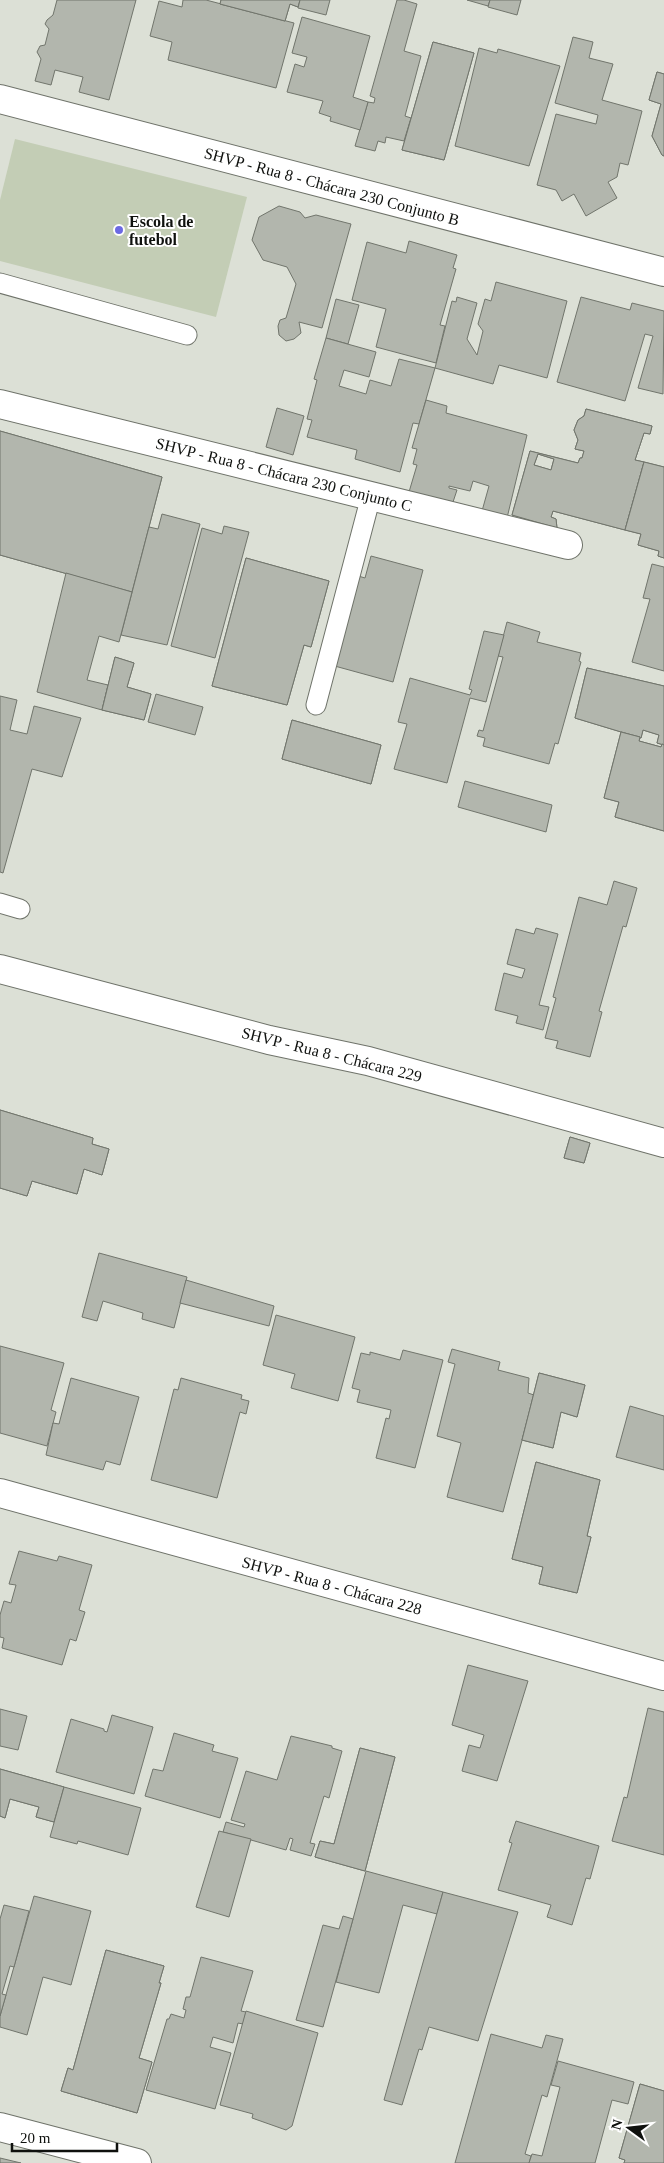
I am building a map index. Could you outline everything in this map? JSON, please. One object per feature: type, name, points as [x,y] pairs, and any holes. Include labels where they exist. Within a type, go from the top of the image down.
[{"type":"street","name":"SHVP - Rua 8 - Chácara 230 Conjunto B","points":[[0,99],[664,272]]},
{"type":"street","name":"SHVP - Rua 8 - Chácara 230 Conjunto C","points":[[0,404],[568,545]]},
{"type":"street","name":"SHVP - Rua 8 - Chácara 229","points":[[0,969],[269,1040],[368,1061],[664,1143]]},
{"type":"street","name":"SHVP - Rua 8 - Chácara 228","points":[[0,1493],[664,1676]]},
{"type":"street","points":[[0,2127],[137,2163]]},
{"type":"lane","points":[[0,283],[187,335]]},
{"type":"lane","points":[[316,705],[371,496]]},
{"type":"lane","points":[[0,903],[20,909]]},
{"type":"green space","name":"Escola de futebol","points":[[15,139],[247,197],[216,317],[0,261],[0,200]]},
{"type":"building","points":[[57,0],[136,0],[109,100],[79,92],[83,77],[55,70],[51,85],[35,81],[41,59],[37,52],[40,46],[45,45],[49,29],[45,24],[53,15]]},
{"type":"building","points":[[183,0],[206,0],[294,23],[276,88],[168,60],[172,42],[150,36],[159,1],[182,7]]},
{"type":"building","points":[[221,0],[300,0],[298,7],[290,4],[285,21],[220,4]]},
{"type":"building","points":[[221,0],[300,0],[298,7],[290,4],[285,21],[220,4]]},
{"type":"building","points":[[300,0],[330,0],[326,15],[298,8]]},
{"type":"building","points":[[397,0],[417,4],[404,51],[421,56],[405,116],[411,118],[404,141],[386,137],[385,143],[378,141],[375,151],[355,146],[368,102],[374,103],[375,98],[370,96]]},
{"type":"building","points":[[467,0],[490,0],[488,6]]},
{"type":"building","points":[[490,0],[521,0],[517,15],[488,7]]},
{"type":"building","points":[[302,17],[370,36],[353,97],[368,102],[360,130],[330,121],[331,117],[319,113],[323,101],[287,92],[295,64],[304,67],[307,57],[292,53]]},
{"type":"building","points":[[573,37],[593,42],[589,58],[613,64],[602,100],[642,111],[628,165],[620,163],[617,177],[608,182],[617,198],[586,216],[574,194],[562,201],[556,190],[537,185],[556,114],[596,124],[598,115],[555,103]]},
{"type":"building","points":[[433,42],[474,53],[444,160],[402,150]]},
{"type":"building","points":[[433,42],[474,53],[444,160],[402,150]]},
{"type":"building","points":[[479,48],[497,53],[498,49],[560,66],[529,166],[455,146]]},
{"type":"building","points":[[657,72],[664,74],[664,156],[652,136],[661,104],[649,100]]},
{"type":"building","points":[[657,72],[664,74],[664,156],[652,136],[661,104],[649,100]]},
{"type":"building","points":[[279,206],[300,212],[305,218],[316,215],[351,224],[322,328],[299,322],[301,333],[294,339],[286,341],[279,335],[278,326],[280,320],[286,318],[296,284],[287,267],[263,260],[252,240],[259,217]]},
{"type":"building","points":[[409,241],[457,255],[453,268],[456,269],[440,325],[445,326],[436,363],[376,347],[386,309],[352,300],[367,242],[406,253]]},
{"type":"building","points":[[496,282],[567,301],[547,378],[499,365],[493,384],[435,368],[452,301],[456,302],[457,297],[477,303],[467,339],[477,355],[483,331],[478,324],[485,299],[491,301]]},
{"type":"building","points":[[581,297],[630,310],[632,303],[664,311],[663,394],[638,388],[653,336],[645,334],[625,401],[557,382]]},
{"type":"building","points":[[336,299],[359,305],[348,344],[326,338]]},
{"type":"building","points":[[326,338],[376,352],[369,377],[344,370],[339,386],[366,394],[370,380],[391,386],[399,359],[435,368],[419,424],[413,423],[400,472],[355,459],[357,450],[307,437],[312,420],[307,419],[317,380],[314,379]]},
{"type":"building","points":[[426,400],[447,406],[446,413],[527,435],[507,518],[482,511],[489,486],[473,481],[470,491],[449,486],[449,488],[457,490],[453,502],[409,492],[417,465],[413,464],[417,449],[412,448]]},
{"type":"building","points":[[277,408],[304,416],[293,455],[266,447]]},
{"type":"building","points":[[586,409],[652,426],[650,434],[644,433],[635,460],[644,462],[625,530],[553,511],[551,517],[556,519],[557,528],[512,515],[530,451],[578,463],[580,458],[582,458],[584,451],[575,449],[578,440],[574,430],[578,420],[584,416]],"holes":[[[538,454],[554,459],[551,470],[534,465]]]},
{"type":"building","points":[[586,409],[652,426],[650,434],[644,433],[635,460],[644,462],[625,530],[553,511],[551,517],[556,519],[557,528],[512,515],[530,451],[578,463],[580,458],[582,458],[584,451],[575,449],[578,440],[574,430],[578,420],[584,416]],"holes":[[[538,454],[554,459],[551,470],[534,465]]]},
{"type":"building","points":[[0,431],[162,477],[132,592],[0,555]]},
{"type":"building","points":[[0,431],[162,477],[132,592],[0,555]]},
{"type":"building","points":[[644,462],[664,467],[664,558],[658,556],[659,551],[638,545],[641,534],[625,530]]},
{"type":"building","points":[[644,462],[664,467],[664,558],[658,556],[659,551],[638,545],[641,534],[625,530]]},
{"type":"building","points":[[162,514],[200,524],[167,645],[121,635],[149,527],[158,529]]},
{"type":"building","points":[[224,526],[249,532],[215,658],[171,646],[202,528],[222,534]]},
{"type":"building","points":[[371,556],[423,570],[393,682],[331,665],[355,575],[365,578]]},
{"type":"building","points":[[246,558],[329,581],[311,647],[304,645],[287,705],[212,686]]},
{"type":"building","points":[[246,558],[329,581],[311,647],[304,645],[287,705],[212,686]]},
{"type":"building","points":[[652,564],[664,567],[664,671],[632,662],[650,599],[643,598]]},
{"type":"building","points":[[66,573],[132,592],[119,642],[99,636],[87,680],[108,685],[102,710],[37,692]]},
{"type":"building","points":[[507,622],[540,632],[537,642],[581,653],[579,661],[581,662],[558,744],[555,743],[549,764],[483,746],[485,738],[477,736],[479,730],[483,731],[503,657],[498,656]]},
{"type":"building","points":[[484,631],[504,635],[486,702],[470,698],[447,783],[394,769],[407,724],[398,722],[410,678],[470,695],[472,690],[469,689]]},
{"type":"building","points":[[115,657],[134,663],[127,687],[151,694],[144,720],[102,710]]},
{"type":"building","points":[[115,657],[134,663],[127,687],[151,694],[144,720],[102,710]]},
{"type":"building","points":[[587,668],[664,686],[664,745],[657,743],[659,735],[643,730],[641,738],[575,718]]},
{"type":"building","points":[[587,668],[664,686],[664,745],[657,743],[659,735],[643,730],[641,738],[575,718]]},
{"type":"building","points":[[156,694],[203,707],[195,735],[148,722]]},
{"type":"building","points":[[0,696],[17,700],[10,730],[27,734],[34,706],[81,718],[62,777],[32,769],[3,873],[0,872]]},
{"type":"building","points":[[292,720],[381,745],[371,784],[282,759]]},
{"type":"building","points":[[292,720],[381,745],[371,784],[282,759]]},
{"type":"building","points":[[621,732],[640,737],[639,741],[661,747],[662,744],[664,745],[664,831],[615,817],[619,802],[604,798]]},
{"type":"building","points":[[621,732],[640,737],[639,741],[661,747],[662,744],[664,745],[664,831],[615,817],[619,802],[604,798]]},
{"type":"building","points":[[465,781],[552,805],[546,832],[458,807]]},
{"type":"building","points":[[614,881],[637,888],[626,927],[623,926],[599,1011],[602,1012],[590,1057],[556,1048],[558,1041],[545,1038],[556,998],[553,997],[579,897],[607,905]]},
{"type":"building","points":[[536,928],[558,934],[539,1005],[549,1007],[543,1030],[516,1023],[518,1016],[495,1010],[504,973],[522,978],[525,969],[507,964],[516,929],[534,934]]},
{"type":"building","points":[[0,1110],[93,1138],[92,1144],[109,1149],[102,1175],[84,1169],[77,1194],[32,1181],[27,1196],[0,1188]]},
{"type":"building","points":[[0,1110],[93,1138],[92,1144],[109,1149],[102,1175],[84,1169],[77,1194],[32,1181],[27,1196],[0,1188]]},
{"type":"building","points":[[570,1137],[590,1143],[584,1163],[564,1158]]},
{"type":"building","points":[[570,1137],[590,1143],[584,1163],[564,1158]]},
{"type":"building","points":[[99,1253],[187,1277],[174,1328],[142,1319],[143,1313],[103,1301],[97,1321],[82,1317]]},
{"type":"building","points":[[186,1280],[274,1306],[269,1326],[180,1303]]},
{"type":"building","points":[[276,1315],[355,1337],[338,1401],[291,1388],[295,1374],[263,1365]]},
{"type":"building","points":[[0,1346],[64,1363],[51,1410],[56,1412],[47,1446],[0,1433]]},
{"type":"building","points":[[452,1349],[500,1362],[498,1370],[529,1378],[528,1393],[534,1395],[503,1512],[447,1497],[461,1443],[437,1436],[455,1364],[448,1362]]},
{"type":"building","points":[[403,1350],[443,1360],[415,1468],[376,1458],[386,1418],[389,1419],[391,1410],[357,1402],[360,1390],[352,1388],[361,1353],[370,1355],[370,1352],[400,1360]]},
{"type":"building","points":[[539,1373],[585,1385],[577,1417],[561,1412],[553,1448],[522,1440]]},
{"type":"building","points":[[539,1373],[585,1385],[577,1417],[561,1412],[553,1448],[522,1440]]},
{"type":"building","points":[[71,1378],[139,1397],[120,1465],[106,1461],[103,1470],[46,1455],[53,1423],[59,1424]]},
{"type":"building","points":[[181,1378],[242,1395],[241,1399],[249,1401],[246,1414],[240,1412],[217,1498],[151,1480],[174,1389],[178,1390]]},
{"type":"building","points":[[630,1406],[664,1416],[664,1470],[616,1457]]},
{"type":"building","points":[[536,1462],[600,1480],[587,1536],[591,1537],[577,1593],[539,1584],[543,1567],[512,1559]]},
{"type":"building","points":[[536,1462],[600,1480],[587,1536],[591,1537],[577,1593],[539,1584],[543,1567],[512,1559]]},
{"type":"building","points":[[19,1551],[57,1561],[59,1556],[92,1565],[79,1610],[85,1612],[76,1641],[70,1639],[62,1665],[2,1648],[4,1638],[0,1637],[0,1615],[4,1601],[11,1603],[16,1585],[9,1584]]},
{"type":"building","points":[[468,1665],[528,1681],[497,1781],[462,1771],[469,1745],[480,1748],[484,1735],[452,1725]]},
{"type":"building","points":[[648,1708],[664,1712],[664,1855],[612,1841],[624,1797],[627,1798]]},
{"type":"building","points":[[0,1709],[27,1716],[18,1750],[0,1746]]},
{"type":"building","points":[[112,1715],[153,1727],[134,1794],[56,1772],[71,1719],[104,1729],[107,1732]]},
{"type":"building","points":[[174,1733],[214,1745],[212,1751],[238,1758],[220,1818],[145,1796],[153,1769],[163,1771]]},
{"type":"building","points":[[291,1736],[332,1746],[332,1748],[342,1751],[329,1798],[324,1796],[310,1843],[315,1844],[311,1856],[290,1850],[293,1839],[290,1838],[286,1850],[223,1832],[226,1822],[244,1827],[245,1824],[231,1820],[246,1771],[277,1780]]},
{"type":"building","points":[[360,1748],[395,1757],[365,1871],[315,1857],[320,1841],[334,1844]]},
{"type":"building","points":[[360,1748],[395,1757],[365,1871],[315,1857],[320,1841],[334,1844]]},
{"type":"building","points":[[0,1769],[64,1787],[54,1822],[36,1817],[39,1807],[10,1799],[5,1818],[0,1816]]},
{"type":"building","points":[[0,1769],[64,1787],[54,1822],[36,1817],[39,1807],[10,1799],[5,1818],[0,1816]]},
{"type":"building","points":[[64,1787],[141,1808],[128,1855],[78,1841],[77,1844],[50,1837]]},
{"type":"building","points":[[516,1821],[599,1846],[590,1879],[586,1878],[572,1925],[547,1917],[551,1905],[498,1890],[512,1843],[509,1842]]},
{"type":"building","points":[[219,1831],[251,1839],[229,1917],[196,1907]]},
{"type":"building","points":[[366,1871],[443,1892],[437,1914],[403,1905],[379,1993],[336,1982]]},
{"type":"building","points":[[443,1892],[518,1912],[478,2041],[429,2027],[422,2050],[419,2049],[402,2105],[384,2100]]},
{"type":"building","points":[[34,1896],[91,1911],[71,1985],[43,1977],[27,2035],[0,2027],[0,2016]]},
{"type":"building","points":[[4,1905],[29,1911],[14,1967],[10,1966],[2,1994],[6,1995],[0,2016],[0,1919]]},
{"type":"building","points":[[343,1916],[353,1919],[323,2027],[296,2020],[323,1925],[339,1929]]},
{"type":"building","points":[[106,1950],[164,1966],[159,1983],[161,1983],[139,2058],[152,2062],[137,2113],[61,2091],[68,2068],[73,2070]]},
{"type":"building","points":[[106,1950],[164,1966],[159,1983],[161,1983],[139,2058],[152,2062],[137,2113],[61,2091],[68,2068],[73,2070]]},
{"type":"building","points":[[201,1957],[253,1971],[241,2011],[246,2012],[243,2024],[238,2023],[233,2043],[213,2037],[210,2047],[231,2053],[215,2109],[146,2090],[167,2019],[169,2019],[171,2014],[184,2018],[186,2010],[183,2009],[186,1997],[190,1997]]},
{"type":"building","points":[[246,2011],[318,2033],[292,2126],[286,2130],[252,2118],[253,2114],[220,2105]]},
{"type":"building","points":[[491,2034],[542,2048],[546,2035],[563,2039],[547,2097],[542,2095],[525,2154],[531,2156],[529,2163],[455,2163]]},
{"type":"building","points":[[558,2061],[634,2082],[628,2104],[612,2100],[595,2163],[529,2163],[532,2154],[542,2156],[560,2087],[551,2085]]},
{"type":"building","points":[[640,2084],[664,2091],[664,2163],[624,2163],[625,2160],[619,2158]]},
{"type":"building","points":[[640,2084],[664,2091],[664,2163],[624,2163],[625,2160],[619,2158]]},
{"type":"building","points":[[0,2158],[21,2163],[0,2163]]},
{"type":"place","name":"Escola de futebol","points":[[119,230]]}]
